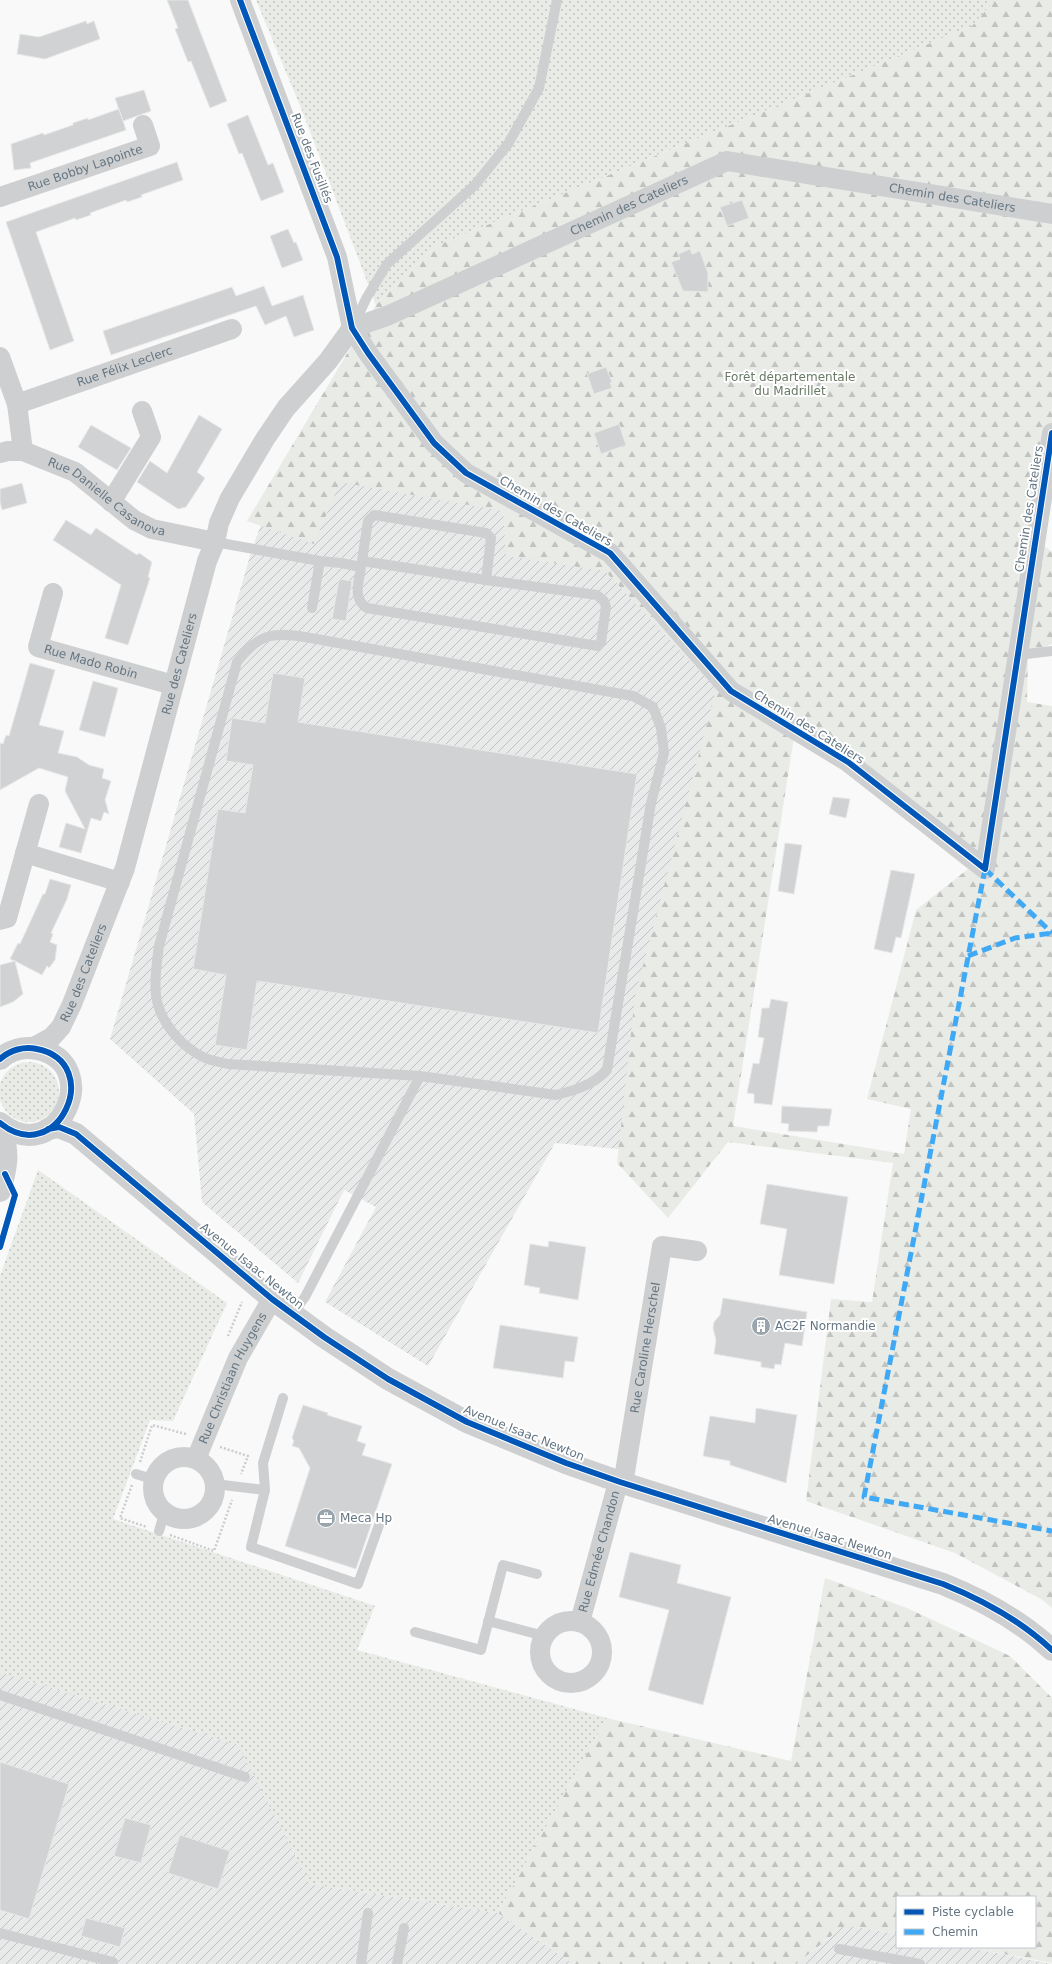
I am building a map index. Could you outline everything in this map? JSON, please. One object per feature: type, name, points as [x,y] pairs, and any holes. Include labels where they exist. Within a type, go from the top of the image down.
[{"type":"street","name":"Rue des Fusillés","points":[[240,0],[337,257],[352,328]]},
{"type":"street","name":"Rue Bobby Lapointe","points":[[0,197],[150,146],[143,125]]},
{"type":"street","name":"Chemin des Cateliers","points":[[1052,214],[727,161],[387,316],[352,328],[368,353],[434,443],[466,473],[610,553],[730,691],[848,762],[985,869],[1052,434]]},
{"type":"street","name":"Rue des Cateliers","points":[[32,1048],[52,1037],[60,1027],[72,1004],[120,882],[207,561],[215,542],[219,524],[230,498],[265,439],[286,408],[328,361],[352,328]]},
{"type":"street","name":"Rue Félix Leclerc","points":[[17,404],[232,329]]},
{"type":"street","points":[[0,357],[17,404],[23,451]]},
{"type":"street","points":[[111,502],[151,437],[142,411]]},
{"type":"street","name":"Rue Danielle Casanova","points":[[0,453],[8,451],[23,451],[74,472],[134,520],[152,529],[215,542]]},
{"type":"street","name":"Rue Mado Robin","points":[[53,593],[38,647],[173,686]]},
{"type":"street","points":[[0,920],[7,918],[39,804]]},
{"type":"street","points":[[25,853],[120,882]]},
{"type":"street","name":"Rue des Cateliers","points":[[60,1027],[59,1047],[65,1069]]},
{"type":"street","points":[[0,1191],[8,1162],[25,1136],[40,1132],[64,1116],[71,1094],[70,1081],[65,1069],[52,1055],[32,1048],[12,1051],[1,1057]]},
{"type":"street","name":"Avenue Isaac Newton","points":[[68,1106],[90,1144]]},
{"type":"street","name":"Avenue Isaac Newton","points":[[0,1123],[14,1132],[40,1132],[59,1127],[76,1134],[90,1144],[272,1299],[292,1314],[388,1379],[467,1422],[566,1463],[620,1482],[943,1584],[976,1597],[996,1609],[1038,1637],[1052,1650]]},
{"type":"street","points":[[0,1126],[6,1140],[8,1162]]},
{"type":"street","name":"Rue Caroline Herschel","points":[[620,1482],[627,1461],[662,1246],[697,1251]]},
{"type":"street","name":"Rue Christiaan Huygens","points":[[155,1480],[161,1468],[171,1460],[188,1457],[200,1450],[238,1358],[272,1299]]},
{"type":"street","name":"Rue Christiaan Huygens","points":[[200,1450],[215,1484]]},
{"type":"street","points":[[155,1480],[155,1497],[165,1511],[180,1518],[188,1518],[203,1512],[213,1500],[215,1484]]},
{"type":"street","name":"Rue Edmée Chandon","points":[[580,1622],[616,1490],[620,1482]]},
{"type":"street","name":"Rue Edmée Chandon","points":[[564,1622],[580,1622],[595,1633],[602,1649],[598,1667],[585,1679],[568,1682],[552,1676],[542,1662],[540,1654],[544,1636],[556,1625],[564,1622]]},
{"type":"lane","points":[[352,328],[366,297],[387,264],[475,185],[508,144],[539,88],[557,0]]},
{"type":"lane","points":[[215,542],[320,561],[362,564],[597,595],[604,602],[606,607],[601,642],[598,646],[367,608],[361,604],[357,594],[362,564],[368,521],[374,515],[486,532],[491,538],[486,580]]},
{"type":"lane","points":[[312,608],[320,561]]},
{"type":"lane","points":[[282,634],[305,637],[633,696],[653,707],[661,728],[664,753],[651,803],[607,1070],[597,1081],[576,1090],[556,1095],[420,1076],[228,1064],[205,1058],[180,1041],[164,1021],[156,996],[155,974],[159,946],[237,662],[249,647],[265,637],[282,634]]},
{"type":"lane","points":[[1018,655],[1052,651]]},
{"type":"lane","name":"Avenue Isaac Newton","points":[[292,1314],[305,1297],[420,1076]]},
{"type":"lane","points":[[283,1398],[264,1463],[265,1490],[251,1547],[358,1584],[378,1525]]},
{"type":"lane","points":[[136,1474],[155,1480]]},
{"type":"lane","points":[[215,1484],[237,1485],[265,1490]]},
{"type":"lane","points":[[159,1531],[165,1511]]},
{"type":"lane","points":[[415,1632],[481,1650],[503,1565],[537,1574]]},
{"type":"lane","points":[[488,1621],[544,1636]]},
{"type":"lane","points":[[0,1695],[245,1777]]},
{"type":"lane","points":[[361,1964],[368,1913]]},
{"type":"lane","points":[[397,1964],[404,1928]]},
{"type":"lane","points":[[0,1933],[114,1962]]},
{"type":"lane","points":[[839,1949],[920,1964]]},
{"type":"path","points":[[226,1338],[242,1302]]},
{"type":"path","points":[[189,1427],[186,1434],[152,1425],[120,1518],[214,1551],[248,1456],[200,1450]]},
{"type":"shaded area","points":[[337,475],[503,504],[605,570],[719,690],[628,1150],[555,1143],[428,1366],[325,1302],[376,1207],[344,1190],[298,1283],[202,1202],[194,1114],[110,1039],[252,549],[266,511]]},
{"type":"shaded area","points":[[0,1672],[239,1745],[310,1884],[498,1913],[574,1964],[0,1964]]},
{"type":"shaded area","points":[[845,1925],[896,1934],[896,1948],[971,1948],[1052,1964],[796,1964]]},
{"type":"green space","points":[[256,0],[995,0],[972,26],[436,246],[376,305],[303,113]]},
{"type":"green space","name":"Forêt départementale du Madrillet","points":[[995,0],[1052,0],[1052,482],[1042,544],[1052,552],[1052,644],[1028,653],[1027,702],[1052,706],[1052,1608],[1041,1599],[955,1553],[806,1501],[831,1299],[872,1302],[893,1163],[728,1142],[668,1218],[617,1163],[635,996],[716,689],[605,571],[506,556],[503,511],[340,482],[314,544],[247,521],[376,305],[436,246],[972,26]],"holes":[[[794,737],[843,768],[968,869],[916,910],[867,1099],[911,1109],[904,1154],[733,1126]]]},
{"type":"green space","points":[[23,1062],[35,1062],[46,1067],[54,1075],[59,1086],[57,1104],[46,1117],[35,1122],[23,1122],[12,1117],[4,1109],[-1,1098],[-1,1086],[4,1075],[12,1067]]},
{"type":"green space","points":[[38,1170],[227,1303],[173,1421],[150,1420],[113,1519],[375,1606],[357,1650],[607,1718],[498,1913],[310,1884],[238,1745],[0,1672],[0,1276]]},
{"type":"green space","points":[[825,1578],[907,1608],[1010,1656],[1052,1698],[1052,1963],[971,1948],[1036,1948],[1036,1896],[896,1896],[896,1934],[845,1925],[796,1964],[574,1964],[498,1913],[607,1718],[791,1761]]},
{"type":"building","points":[[167,0],[188,0],[227,101],[210,108],[191,61],[188,62],[175,29],[178,28]]},
{"type":"building","points":[[86,21],[87,24],[94,21],[100,39],[45,59],[17,54],[20,34],[39,37]]},
{"type":"building","points":[[144,90],[151,111],[123,121],[115,98]]},
{"type":"building","points":[[119,109],[126,130],[30,163],[31,168],[14,170],[11,144],[43,133],[44,135],[73,125],[73,123],[88,118],[88,120]]},
{"type":"building","points":[[248,115],[268,165],[273,163],[284,192],[261,201],[242,153],[239,154],[227,124]]},
{"type":"building","points":[[177,162],[183,180],[141,195],[142,197],[127,202],[126,200],[90,213],[91,215],[76,220],[75,218],[36,232],[74,341],[50,350],[6,222]]},
{"type":"building","points":[[742,200],[749,218],[727,226],[720,207]]},
{"type":"building","points":[[288,229],[294,243],[296,242],[303,260],[282,268],[270,236]]},
{"type":"building","points":[[690,249],[692,254],[700,251],[708,273],[708,292],[683,291],[671,262],[680,259],[678,254]]},
{"type":"building","points":[[264,286],[272,306],[303,295],[314,330],[294,337],[286,316],[265,325],[256,306],[111,355],[103,331],[232,287],[236,296]]},
{"type":"building","points":[[606,367],[612,382],[610,383],[612,388],[594,394],[587,374]]},
{"type":"building","points":[[199,415],[222,429],[197,472],[205,478],[186,507],[178,509],[137,482],[150,461],[167,473]]},
{"type":"building","points":[[619,424],[626,445],[601,454],[594,433]]},
{"type":"building","points":[[91,425],[131,448],[117,470],[78,447]]},
{"type":"building","points":[[22,483],[27,503],[2,510],[0,502],[0,489]]},
{"type":"building","points":[[66,520],[91,535],[96,528],[137,555],[139,553],[152,562],[148,577],[150,578],[128,645],[105,638],[121,585],[53,540]]},
{"type":"building","points":[[339,579],[352,581],[346,621],[332,619]]},
{"type":"building","points":[[30,663],[55,670],[39,725],[64,731],[58,753],[77,757],[89,765],[104,769],[102,778],[111,781],[105,800],[109,814],[104,812],[101,821],[91,818],[81,853],[59,847],[66,823],[85,829],[65,791],[68,777],[39,768],[0,790],[0,743],[3,744],[6,735],[9,736]]},
{"type":"building","points":[[273,673],[305,678],[298,722],[637,774],[598,1033],[257,981],[247,1050],[215,1045],[226,975],[193,969],[218,809],[245,813],[253,765],[226,761],[232,718],[265,723]]},
{"type":"building","points":[[93,681],[118,688],[105,737],[79,730]]},
{"type":"building","points":[[833,797],[850,799],[846,818],[829,814]]},
{"type":"building","points":[[785,843],[802,845],[794,894],[778,891]]},
{"type":"building","points":[[891,870],[915,874],[901,938],[896,937],[892,953],[874,949]]},
{"type":"building","points":[[50,879],[71,885],[67,899],[51,933],[53,934],[50,942],[57,945],[55,960],[49,968],[47,966],[42,975],[10,959],[18,943],[20,944],[43,894],[45,894]]},
{"type":"building","points":[[15,961],[23,994],[13,1002],[0,1007],[0,965]]},
{"type":"building","points":[[771,999],[788,1002],[772,1105],[754,1103],[754,1094],[747,1093],[753,1063],[759,1064],[764,1038],[758,1037],[762,1008],[769,1008]]},
{"type":"building","points":[[782,1106],[832,1109],[829,1126],[818,1126],[817,1132],[788,1131],[789,1124],[781,1123]]},
{"type":"building","points":[[767,1184],[848,1197],[834,1284],[779,1275],[787,1229],[760,1224]]},
{"type":"building","points":[[549,1241],[586,1247],[578,1300],[539,1293],[540,1288],[524,1285],[530,1244],[548,1247]]},
{"type":"building","name":"AC2F Normandie","points":[[723,1298],[807,1312],[802,1346],[785,1343],[781,1365],[775,1364],[774,1369],[761,1367],[761,1362],[714,1354],[716,1340],[713,1328],[714,1322],[720,1315]]},
{"type":"building","points":[[500,1325],[578,1337],[574,1362],[565,1361],[563,1378],[493,1368]]},
{"type":"building","points":[[303,1405],[328,1413],[327,1415],[362,1426],[357,1441],[366,1444],[362,1455],[392,1464],[356,1569],[285,1546],[310,1468],[299,1448],[292,1446],[294,1441],[292,1438]]},
{"type":"building","points":[[756,1408],[797,1415],[786,1483],[730,1465],[730,1461],[703,1456],[710,1416],[755,1423]]},
{"type":"building","points":[[630,1552],[681,1565],[677,1583],[731,1597],[703,1705],[648,1690],[669,1610],[619,1597]]},
{"type":"building","points":[[0,1762],[69,1784],[29,1919],[0,1910]]},
{"type":"building","points":[[125,1818],[151,1825],[141,1863],[114,1856]]},
{"type":"building","points":[[180,1835],[230,1851],[218,1889],[168,1873]]},
{"type":"building","points":[[86,1918],[125,1928],[120,1947],[81,1936]]},
{"type":"marked path","points":[[985,869],[864,1497],[1052,1531]]},
{"type":"marked path","points":[[985,869],[1052,933]]},
{"type":"marked path","points":[[968,956],[1015,938],[1052,933]]},
{"type":"cycle path","points":[[240,0],[337,257],[352,328],[368,353],[434,443],[466,473],[610,553],[731,691],[848,762],[985,869],[1052,433]]},
{"type":"cycle path","points":[[0,1059],[13,1051],[22,1048],[37,1049],[58,1058],[68,1073],[71,1091],[66,1109],[55,1124],[40,1133],[21,1134],[0,1123]]},
{"type":"cycle path","points":[[48,1129],[59,1127],[76,1134],[272,1299],[324,1337],[388,1379],[467,1422],[566,1463],[620,1482],[943,1584],[987,1604],[1014,1620],[1052,1650]]},
{"type":"cycle path","points":[[0,1247],[15,1195],[5,1174]]},
{"type":"place","name":"AC2F Normandie","points":[[761,1326]]},
{"type":"place","name":"Meca Hp","points":[[326,1518]]}]
